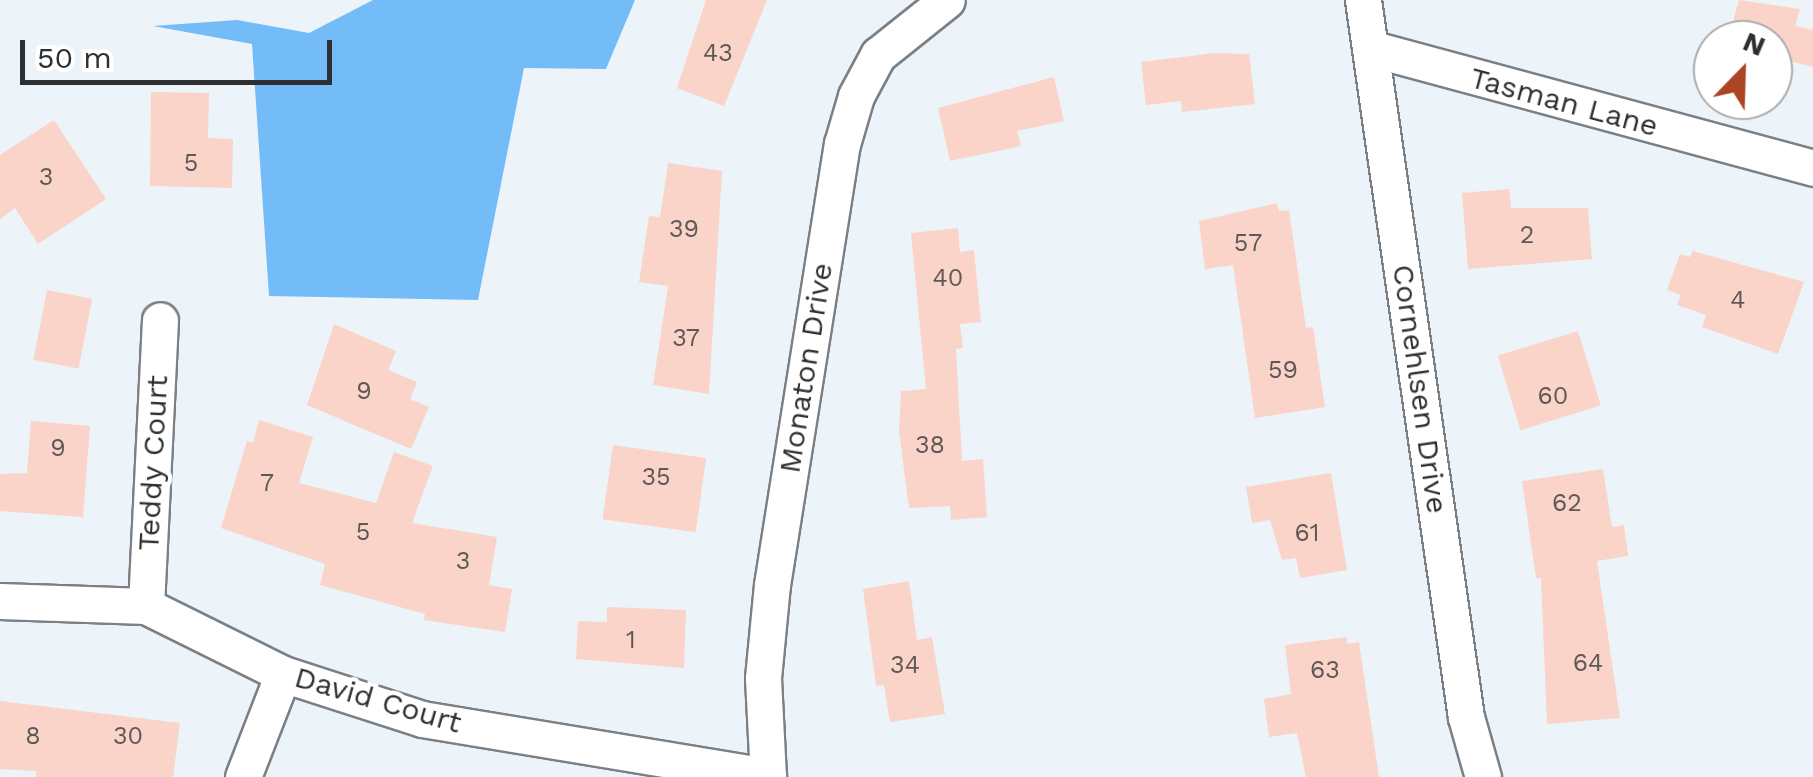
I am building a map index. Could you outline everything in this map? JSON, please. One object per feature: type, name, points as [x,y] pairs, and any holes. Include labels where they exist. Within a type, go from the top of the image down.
[{"type":"street","name":"Monaton Drive","points":[[768,776],[763,678],[772,585],[842,144],[878,55],[947,0]]},
{"type":"street","name":"Cornehlsen Drive","points":[[1363,0],[1466,717],[1483,777]]},
{"type":"street","name":"Tasman Lane","points":[[1373,49],[1813,168]]},
{"type":"street","name":"Teddy Court","points":[[146,606],[160,320]]},
{"type":"street","name":"David Court","points":[[0,601],[146,606],[283,674],[422,719],[768,776]]},
{"type":"street","points":[[243,777],[283,674]]},
{"type":"shaded area","points":[[373,0],[635,0],[606,69],[524,68],[478,300],[269,296],[252,44],[153,26],[237,20],[309,33]]},
{"type":"building","points":[[706,0],[767,0],[724,106],[677,88]]},
{"type":"building","points":[[1739,0],[1800,9],[1795,26],[1813,30],[1813,67],[1793,62],[1793,20],[1734,20]]},
{"type":"building","points":[[1215,53],[1249,54],[1255,104],[1182,112],[1181,101],[1146,105],[1141,62]]},
{"type":"building","points":[[1054,77],[1064,121],[1017,131],[1021,146],[950,161],[938,108]]},
{"type":"building","points":[[151,92],[209,93],[208,138],[233,139],[232,188],[150,186]]},
{"type":"building","points":[[54,120],[106,199],[38,244],[15,208],[0,219],[0,155]]},
{"type":"building","points":[[668,163],[722,171],[709,394],[653,385],[668,286],[639,282],[649,216],[660,217]]},
{"type":"building","points":[[1509,189],[1511,208],[1588,208],[1592,259],[1468,269],[1462,193]]},
{"type":"building","points":[[1277,203],[1279,211],[1289,210],[1306,328],[1313,327],[1325,407],[1255,418],[1233,265],[1205,269],[1199,221]]},
{"type":"building","points":[[958,228],[960,252],[974,250],[981,322],[960,324],[963,348],[956,349],[962,461],[983,459],[987,517],[951,520],[950,506],[909,508],[899,431],[901,391],[926,389],[911,233]]},
{"type":"building","points":[[1693,251],[1804,282],[1778,354],[1702,327],[1706,315],[1677,305],[1681,295],[1667,290],[1680,254],[1690,257]]},
{"type":"building","points":[[47,290],[92,299],[79,368],[33,360]]},
{"type":"building","points":[[334,324],[396,351],[388,370],[417,382],[410,399],[429,407],[411,449],[307,405]]},
{"type":"building","points":[[1578,331],[1601,406],[1520,430],[1498,356]]},
{"type":"building","points":[[259,420],[313,437],[299,483],[376,503],[394,452],[433,466],[412,523],[497,537],[489,585],[512,589],[505,632],[424,620],[425,614],[320,585],[325,564],[221,528],[247,441],[253,443]]},
{"type":"building","points":[[31,421],[90,426],[83,517],[0,511],[0,474],[27,473]]},
{"type":"building","points":[[613,445],[706,458],[696,532],[603,519]]},
{"type":"building","points":[[1603,469],[1612,527],[1624,525],[1628,556],[1597,561],[1620,718],[1547,724],[1541,578],[1536,578],[1522,481]]},
{"type":"building","points":[[1331,473],[1347,570],[1300,578],[1296,558],[1282,560],[1270,520],[1252,523],[1246,487]]},
{"type":"building","points":[[909,581],[917,640],[932,637],[945,714],[890,722],[884,685],[876,686],[863,589]]},
{"type":"building","points":[[607,607],[686,610],[684,668],[576,659],[578,621],[607,622]]},
{"type":"building","points":[[1347,637],[1347,644],[1359,642],[1379,777],[1306,777],[1297,733],[1269,737],[1264,699],[1291,694],[1285,645]]},
{"type":"building","points":[[0,701],[180,723],[173,777],[36,777],[36,771],[0,769]]}]
